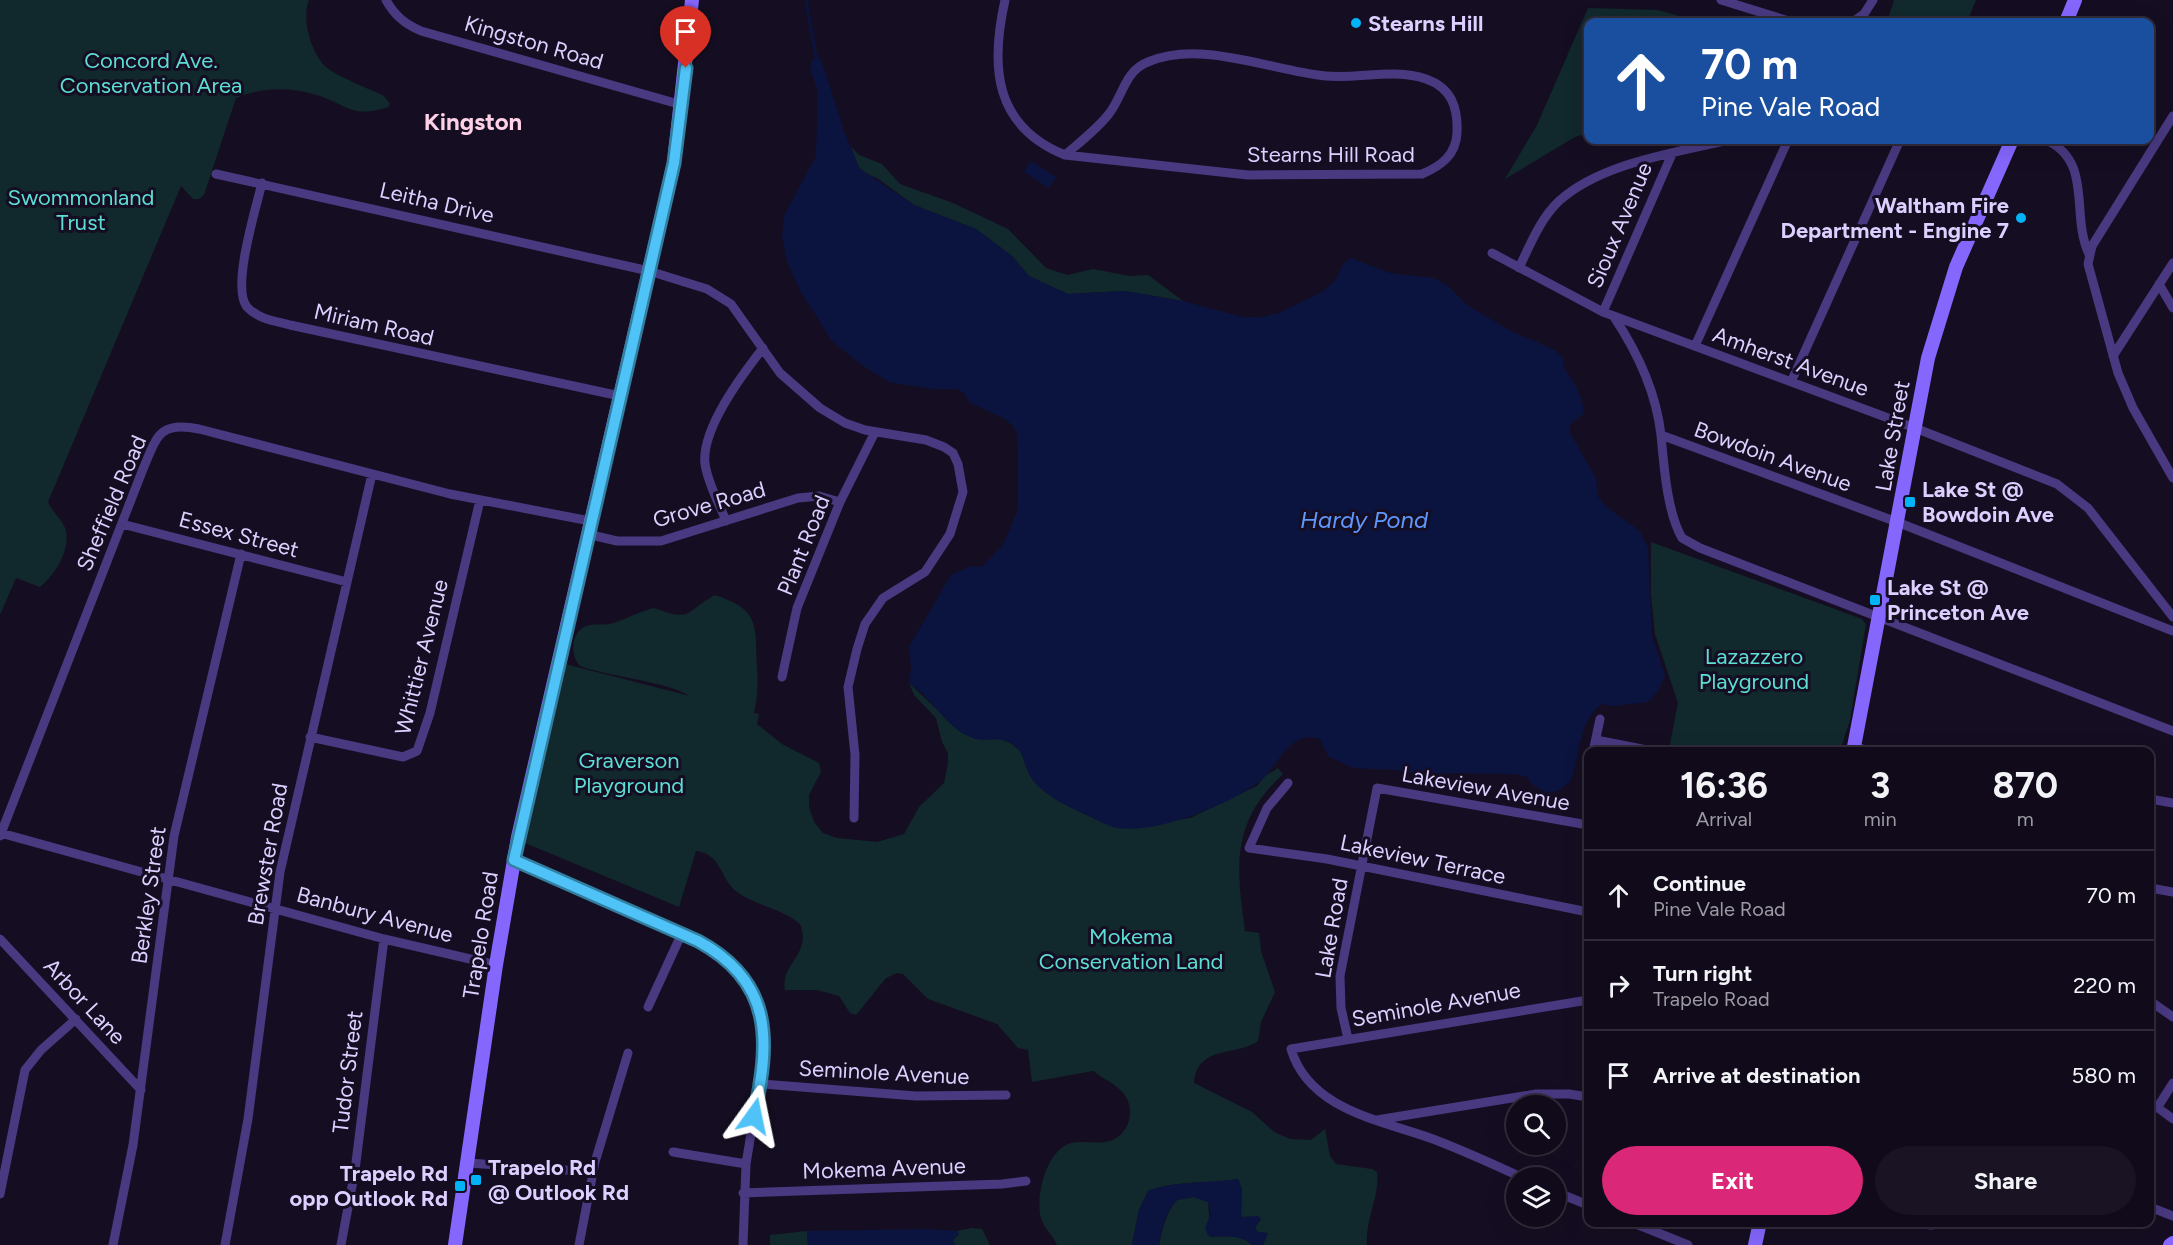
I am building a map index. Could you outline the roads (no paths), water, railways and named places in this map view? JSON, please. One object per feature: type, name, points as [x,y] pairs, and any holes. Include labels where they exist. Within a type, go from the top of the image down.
[{"type":"main road","name":"Trapelo Road","points":[[455,1245],[469,1162],[496,965],[514,860],[674,163],[692,0]]},
{"type":"main road","points":[[2068,18],[2075,0]]},
{"type":"main road","name":"Lake Street","points":[[1853,747],[1928,358],[1948,289],[2010,144]]},
{"type":"main road","points":[[1755,1245],[1759,1227]]},
{"type":"street","name":"Kingston Road","points":[[386,0],[395,14],[421,32],[682,105]]},
{"type":"street","name":"Stearns Hill Road","points":[[1005,0],[996,66],[1001,93],[1012,114],[1026,130],[1048,148],[1065,155],[1248,175],[1422,174],[1437,168],[1449,157],[1457,141],[1456,106],[1450,95],[1426,79],[1399,74],[1328,76],[1233,58],[1160,57],[1132,72],[1108,114],[1065,155]]},
{"type":"street","points":[[1721,0],[1779,18]]},
{"type":"street","points":[[1858,18],[1873,0]]},
{"type":"street","points":[[2089,254],[2173,116]]},
{"type":"street","points":[[1519,268],[1545,218],[1559,201],[1577,187],[1611,171],[1712,144]]},
{"type":"street","points":[[1695,346],[1786,144]]},
{"type":"street","points":[[1791,382],[1898,144]]},
{"type":"street","points":[[2052,144],[2062,150],[2075,170],[2081,236],[2089,254],[2089,274],[2125,391],[2173,478]]},
{"type":"street","name":"Sioux Avenue","points":[[1603,312],[1672,154]]},
{"type":"street","name":"Leitha Drive","points":[[216,174],[677,278],[717,294],[731,304],[780,373],[813,403],[845,423],[875,432],[926,440],[953,453],[958,464],[963,492],[950,534],[925,572],[883,598],[865,624],[848,687],[855,755],[854,818]]},
{"type":"street","name":"Miriam Road","points":[[261,183],[244,262],[242,287],[243,300],[253,312],[290,325],[620,396]]},
{"type":"street","name":"Amherst Avenue","points":[[1492,253],[1614,317],[1915,428],[2070,491],[2088,508],[2173,617]]},
{"type":"street","points":[[2113,356],[2173,263]]},
{"type":"street","points":[[2159,285],[2173,308]]},
{"type":"street","points":[[1614,317],[1629,339],[1648,380],[1661,435],[1664,464],[1682,538],[1700,548],[2173,731]]},
{"type":"street","points":[[726,521],[709,480],[705,463],[706,446],[710,429],[763,348]]},
{"type":"street","name":"Sheffield Road","points":[[1,834],[156,438],[164,429],[174,426],[199,429],[589,528]]},
{"type":"street","name":"Plant Road","points":[[782,678],[797,608],[840,502],[875,432]]},
{"type":"street","name":"Bowdoin Avenue","points":[[1661,435],[1898,522],[2173,632]]},
{"type":"street","name":"Brewster Road","points":[[225,1245],[248,1119],[280,872],[372,474]]},
{"type":"street","name":"Grove Road","points":[[589,528],[617,541],[661,542],[798,498],[819,496],[840,502]]},
{"type":"street","name":"Whittier Avenue","points":[[310,737],[403,757],[417,751],[430,713],[480,500]]},
{"type":"street","name":"Essex Street","points":[[122,524],[347,582]]},
{"type":"street","name":"Berkley Street","points":[[113,1245],[133,1145],[169,878],[185,783],[241,554]]},
{"type":"street","points":[[1594,747],[1600,719]]},
{"type":"street","points":[[1596,740],[1632,747]]},
{"type":"street","name":"Lakeview Terrace","points":[[1288,783],[1267,808],[1250,848],[1362,867],[1584,911]]},
{"type":"street","name":"Lakeview Avenue","points":[[1377,788],[1584,824]]},
{"type":"street","name":"Lake Road","points":[[1348,1039],[1341,1008],[1340,976],[1377,788]]},
{"type":"street","points":[[2154,801],[2173,803]]},
{"type":"street","name":"Banbury Avenue","points":[[1,834],[276,907],[384,939],[496,965]]},
{"type":"street","points":[[514,860],[682,933],[714,950],[737,968],[750,987],[762,1014],[765,1048],[761,1084],[746,1164],[743,1193],[744,1245]]},
{"type":"street","points":[[2154,889],[2173,892]]},
{"type":"street","points":[[648,1007],[682,933]]},
{"type":"street","name":"Arbor Lane","points":[[0,939],[141,1090]]},
{"type":"street","name":"Tudor Street","points":[[341,1245],[355,1170],[384,939]]},
{"type":"street","name":"Seminole Avenue","points":[[1377,1120],[1345,1108],[1316,1089],[1303,1077],[1290,1049],[1584,1001]]},
{"type":"street","points":[[2154,1004],[2173,1017]]},
{"type":"street","points":[[0,1194],[26,1070],[41,1050],[75,1019]]},
{"type":"street","points":[[579,1245],[592,1172],[628,1053]]},
{"type":"street","points":[[2154,1104],[2173,1083]]},
{"type":"street","name":"Seminole Avenue","points":[[761,1084],[926,1096],[1005,1095]]},
{"type":"street","points":[[1377,1120],[1536,1094],[1584,1096]]},
{"type":"street","points":[[2154,1106],[2173,1119]]},
{"type":"street","points":[[1377,1120],[1432,1139],[1506,1171]]},
{"type":"street","points":[[673,1152],[746,1164]]},
{"type":"street","points":[[469,1162],[592,1172]]},
{"type":"street","name":"Mokema Avenue","points":[[743,1193],[1002,1184],[1026,1181]]},
{"type":"street","points":[[1566,1196],[1584,1203]]},
{"type":"street","points":[[2154,1209],[2173,1216]]},
{"type":"street","points":[[1643,1227],[1688,1245]]},
{"type":"water","name":"Hardy Pond","points":[[816,57],[821,59],[844,131],[859,168],[914,205],[976,229],[1012,256],[1029,276],[1068,294],[1125,291],[1183,301],[1242,317],[1261,317],[1279,313],[1322,292],[1335,281],[1343,264],[1351,258],[1390,273],[1433,278],[1448,286],[1467,305],[1509,330],[1555,350],[1564,359],[1563,366],[1582,400],[1584,413],[1570,425],[1570,433],[1596,478],[1598,497],[1609,509],[1640,531],[1648,548],[1652,636],[1665,675],[1659,690],[1648,702],[1613,706],[1602,704],[1594,711],[1584,730],[1570,782],[1558,791],[1547,793],[1533,785],[1527,777],[1515,774],[1448,773],[1426,776],[1396,770],[1353,768],[1328,756],[1320,739],[1309,737],[1291,745],[1263,779],[1242,793],[1189,817],[1170,823],[1133,829],[1105,824],[1049,795],[1036,785],[1020,752],[1008,741],[979,739],[959,730],[909,683],[911,669],[909,647],[951,575],[972,566],[982,567],[1003,545],[1018,509],[1017,434],[1013,426],[1005,419],[969,402],[965,394],[958,389],[933,389],[889,382],[859,363],[832,341],[802,294],[787,262],[782,236],[784,216],[816,156],[818,92],[810,68],[812,60]]},
{"type":"water","points":[[1031,161],[1056,177],[1049,188],[1024,172]]},
{"type":"water","points":[[1238,1179],[1242,1190],[1242,1217],[1258,1216],[1261,1219],[1255,1227],[1258,1232],[1268,1233],[1263,1245],[1252,1245],[1237,1237],[1208,1236],[1205,1227],[1211,1214],[1208,1202],[1194,1197],[1177,1200],[1173,1205],[1165,1221],[1159,1245],[1132,1245],[1139,1210],[1148,1191],[1181,1184]]},
{"type":"water","points":[[929,1229],[957,1231],[959,1234],[953,1240],[955,1245],[808,1245],[807,1231]]},
{"type":"waterway","points":[[806,0],[816,57]]},
{"type":"place","name":"Stearns Hill","points":[[1356,23]]},
{"type":"place","name":"Waltham Fire Department - Engine 7","points":[[2021,218]]},
{"type":"place","name":"Lake St @ Bowdoin Ave","points":[[1910,502]]},
{"type":"place","name":"Lake St @ Princeton Ave","points":[[1875,600]]},
{"type":"place","name":"Trapelo Rd @ Outlook Rd","points":[[476,1180]]},
{"type":"place","name":"Trapelo Rd opp Outlook Rd","points":[[460,1186]]},
{"type":"district","name":"Kingston","points":[[473,122]]},
{"type":"park label","name":"Concord Ave. Conservation Area","points":[[151,72]]},
{"type":"park label","name":"Swommonland Trust","points":[[81,210]]},
{"type":"park label","name":"Lazazzero Playground","points":[[1754,668]]},
{"type":"park label","name":"Graverson Playground","points":[[629,772]]},
{"type":"park label","name":"Mokema Conservation Land","points":[[1131,948]]}]
